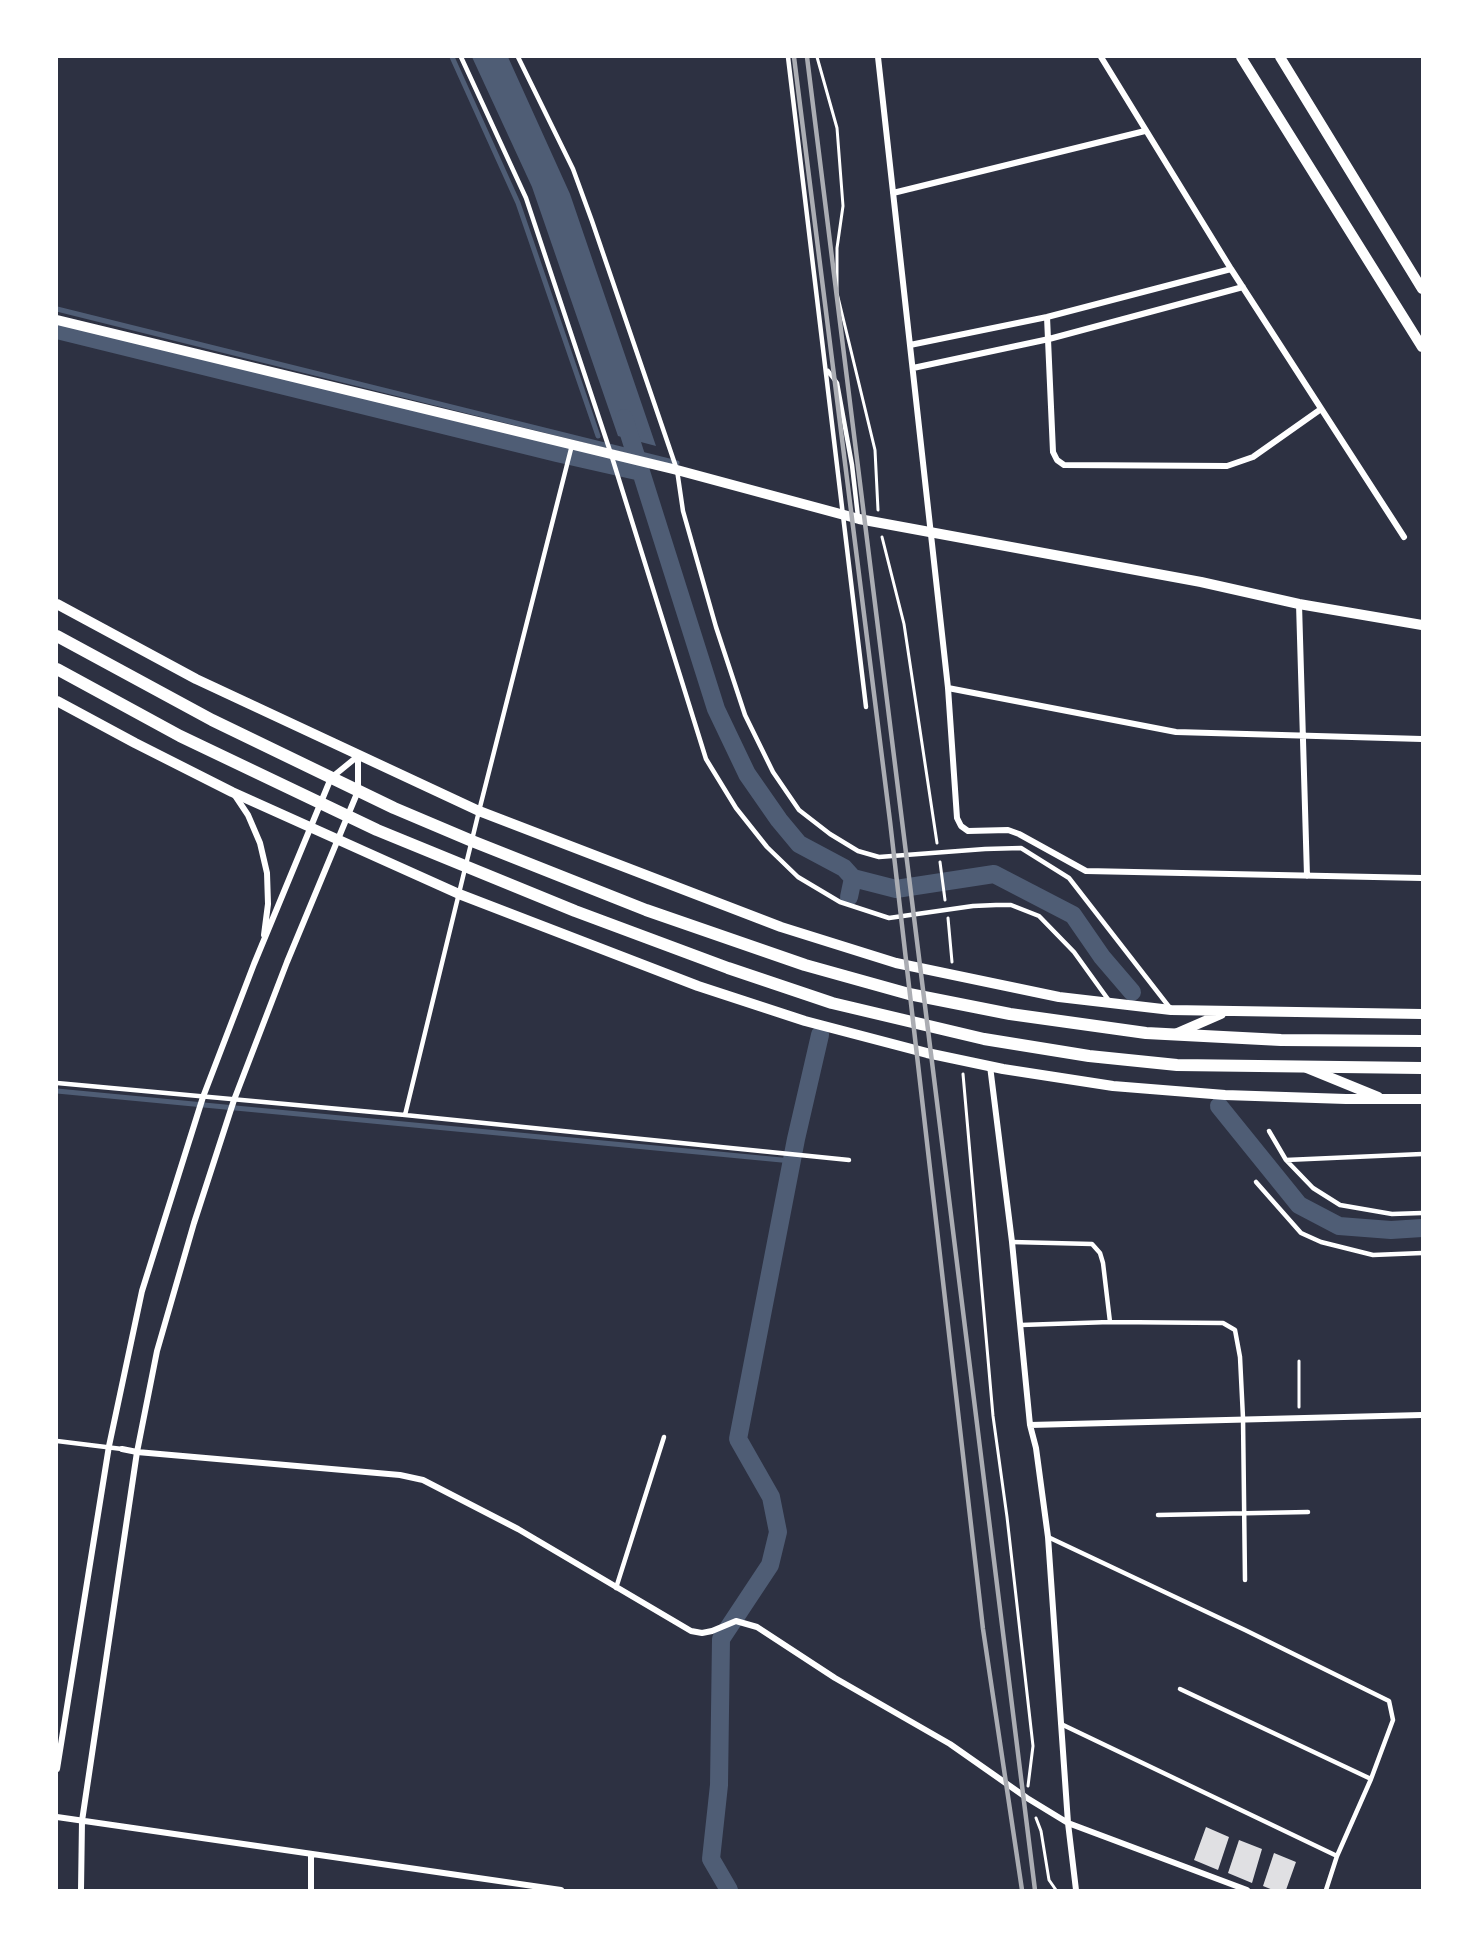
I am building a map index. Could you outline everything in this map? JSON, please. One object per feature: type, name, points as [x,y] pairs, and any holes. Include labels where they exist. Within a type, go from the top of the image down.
[{"type":"main road","points":[[57,636],[212,720],[358,791],[472,841],[667,917],[805,965],[909,994],[1010,1014],[1146,1033],[1281,1040],[1422,1041]]},
{"type":"main road","points":[[57,669],[180,736],[347,817],[465,868],[729,968],[832,1003],[984,1039],[1089,1056],[1177,1065],[1422,1068]]},
{"type":"street","points":[[878,57],[932,532],[948,688],[957,818],[961,826],[968,831],[1008,830],[1019,834],[1086,872],[1422,878]]},
{"type":"street","points":[[1101,57],[1231,269],[1404,537]]},
{"type":"street","points":[[1241,57],[1422,347]]},
{"type":"street","points":[[1280,57],[1422,289]]},
{"type":"street","points":[[893,193],[1145,131]]},
{"type":"street","points":[[910,345],[1047,317],[1231,269]]},
{"type":"street","points":[[913,368],[1049,339],[1243,287]]},
{"type":"street","points":[[1047,317],[1053,452],[1057,460],[1064,465],[1227,466],[1253,457],[1321,409]]},
{"type":"street","points":[[57,320],[677,470],[859,519],[1189,580],[1299,604],[1422,625]]},
{"type":"street","points":[[57,604],[196,679],[479,811],[726,907],[886,960],[1048,995],[1171,1010],[1422,1014]]},
{"type":"street","points":[[1299,604],[1307,876]]},
{"type":"street","points":[[948,688],[1176,732],[1422,739]]},
{"type":"street","points":[[57,701],[232,792],[459,894],[687,982],[804,1022],[927,1053],[1124,1087],[1225,1095],[1422,1099]]},
{"type":"street","points":[[57,1769],[109,1446],[142,1291],[203,1097],[254,964],[331,778],[358,756]]},
{"type":"street","points":[[81,1890],[82,1821],[137,1452],[170,1301],[234,1100],[287,962],[358,791],[358,756]]},
{"type":"street","points":[[232,792],[248,815],[260,843],[267,873],[268,904],[264,935],[254,964]]},
{"type":"street","points":[[1175,1035],[1227,1012]]},
{"type":"street","points":[[990,1065],[1012,1242],[1030,1425],[1036,1448],[1048,1537],[1068,1823],[1076,1890]]},
{"type":"street","points":[[1306,1067],[1384,1099]]},
{"type":"street","points":[[1030,1425],[1422,1415]]},
{"type":"street","points":[[122,1449],[400,1475],[423,1480],[518,1529],[691,1631],[702,1633],[712,1631],[736,1621],[757,1627],[835,1678],[950,1744],[1027,1798],[1068,1823],[1247,1890]]},
{"type":"street","points":[[57,1817],[561,1890]]},
{"type":"street","points":[[311,1854],[311,1890]]},
{"type":"lane","points":[[462,57],[526,198],[611,454],[706,759],[736,808],[767,847],[798,877],[840,902],[889,918],[996,904],[1011,905],[1039,916],[1074,952],[1110,1003]]},
{"type":"lane","points":[[518,57],[573,170],[592,221],[677,470],[683,511],[716,627],[745,715],[773,772],[799,810],[830,834],[858,850],[879,857],[1021,848],[1069,878],[1171,1010]]},
{"type":"lane","points":[[788,57],[866,707]]},
{"type":"lane","points":[[826,369],[837,383],[859,519]]},
{"type":"lane","points":[[405,1115],[572,445]]},
{"type":"lane","points":[[57,1083],[405,1115],[849,1160]]},
{"type":"lane","points":[[1269,1131],[1286,1160],[1314,1188],[1340,1205],[1392,1214],[1422,1212]]},
{"type":"lane","points":[[1286,1160],[1422,1154]]},
{"type":"lane","points":[[1256,1182],[1301,1233],[1321,1242],[1373,1255],[1422,1253]]},
{"type":"lane","points":[[1012,1242],[1092,1244],[1100,1253],[1103,1263],[1110,1322]]},
{"type":"lane","points":[[1021,1325],[1110,1322],[1223,1323],[1231,1326],[1240,1357],[1244,1418],[1245,1581]]},
{"type":"lane","points":[[616,1588],[664,1437]]},
{"type":"lane","points":[[57,1441],[122,1449]]},
{"type":"lane","points":[[1158,1515],[1308,1512]]},
{"type":"lane","points":[[1048,1537],[1389,1701],[1393,1720],[1371,1779],[1337,1856],[1326,1890]]},
{"type":"lane","points":[[1180,1689],[1371,1779]]},
{"type":"lane","points":[[1061,1724],[1337,1856]]},
{"type":"path","points":[[818,57],[837,128],[843,206],[837,248],[837,293],[875,450],[879,523],[904,624],[932,808]]},
{"type":"path","points":[[970,1163],[993,1416],[1033,1746],[1027,1798],[1041,1831],[1049,1880],[1056,1890]]},
{"type":"path","points":[[1299,1361],[1299,1417]]},
{"type":"water","points":[[472,57],[508,57],[570,194],[656,446],[618,436],[532,187]]},
{"type":"building","points":[[1206,1827],[1229,1837],[1218,1870],[1194,1860]]},
{"type":"building","points":[[1239,1840],[1262,1849],[1252,1883],[1228,1873]]},
{"type":"building","points":[[1274,1853],[1296,1862],[1286,1890],[1273,1890],[1263,1886]]},
{"type":"waterway","points":[[452,57],[518,203],[598,436]]},
{"type":"waterway","points":[[57,309],[677,463]]},
{"type":"waterway","points":[[57,330],[641,472]]},
{"type":"waterway","points":[[624,418],[716,709],[747,774],[799,844],[844,868],[853,878],[896,889],[994,874],[1073,915],[1102,957],[1132,992]]},
{"type":"waterway","points":[[849,897],[853,878]]},
{"type":"waterway","points":[[729,1890],[711,1859],[719,1785],[721,1639],[770,1565],[778,1532],[771,1497],[738,1439],[796,1139],[820,1035]]},
{"type":"waterway","points":[[57,1091],[792,1161]]},
{"type":"waterway","points":[[1219,1106],[1299,1205],[1339,1226],[1391,1230],[1422,1228]]},
{"type":"railway","points":[[794,57],[890,821],[983,1629],[1022,1890]]},
{"type":"railway","points":[[807,57],[1035,1890]]}]
